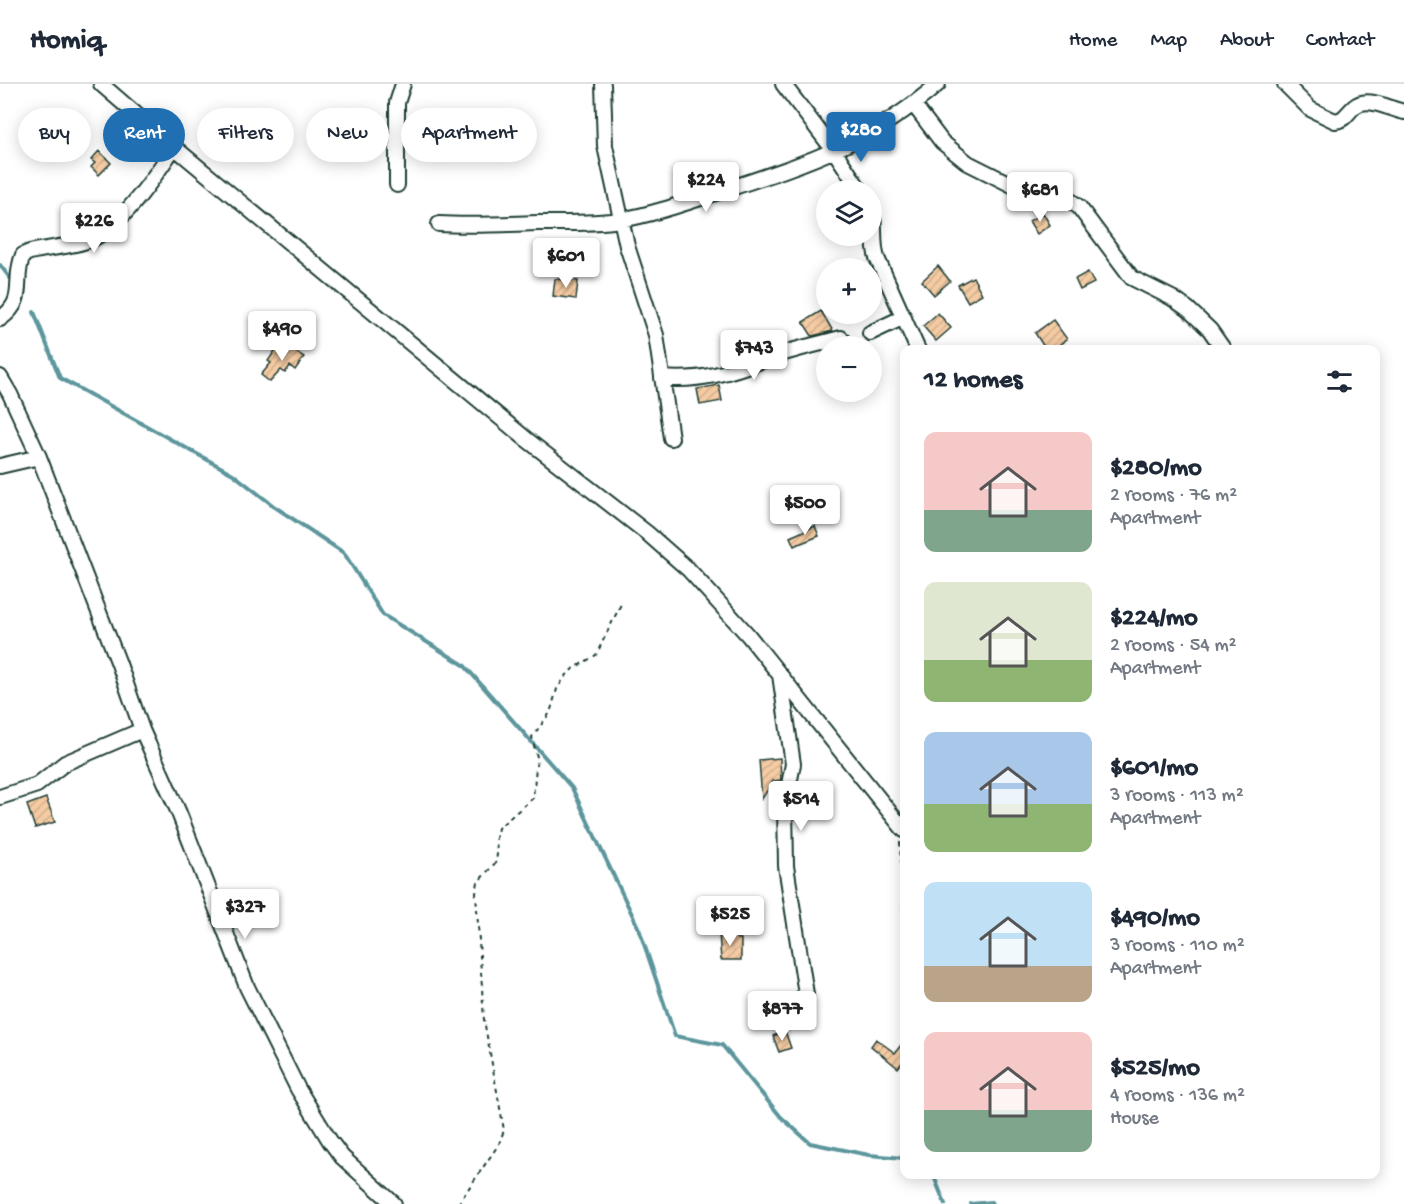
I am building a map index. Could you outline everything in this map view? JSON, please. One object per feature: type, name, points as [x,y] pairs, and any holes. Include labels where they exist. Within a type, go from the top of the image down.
[{"type":"street","points":[[100,84],[128,108]]},
{"type":"street","points":[[397,185],[396,103],[403,84]]},
{"type":"street","points":[[603,84],[606,146],[620,220],[653,324],[671,438]]},
{"type":"street","points":[[783,84],[853,180]]},
{"type":"street","points":[[439,224],[464,226],[620,220],[702,198],[835,152],[866,136],[914,105],[938,84]]},
{"type":"street","points":[[1285,84],[1310,109],[1335,121],[1340,121],[1355,105],[1364,102],[1404,112]]},
{"type":"street","points":[[914,105],[942,142],[968,163],[1028,194],[1058,196],[1068,199],[1079,207],[1132,278],[1172,298],[1188,309],[1210,330],[1220,345]]},
{"type":"street","points":[[185,156],[526,439],[647,533],[689,570],[780,674],[900,831]]},
{"type":"street","points":[[0,319],[15,306],[18,296],[19,272],[24,255],[80,242],[103,232],[140,195],[163,162]]},
{"type":"street","points":[[875,246],[877,258],[916,345]]},
{"type":"street","points":[[870,333],[904,316]]},
{"type":"street","points":[[662,378],[700,378],[730,373],[766,359],[816,345]]},
{"type":"street","points":[[0,377],[39,457],[142,730],[175,804],[247,987],[298,1089],[330,1141],[342,1157],[394,1204]]},
{"type":"street","points":[[0,466],[39,457]]},
{"type":"street","points":[[780,674],[793,764],[785,806],[786,866],[806,994]]},
{"type":"street","points":[[0,797],[37,785],[65,763],[142,730]]},
{"type":"path","points":[[458,1204],[499,1144],[504,1130],[484,1020],[477,913],[478,882],[496,861],[498,828],[533,798],[537,758],[532,737],[550,713],[555,693],[570,671],[596,655],[622,602]]},
{"type":"building","points":[[99,151],[103,155],[103,162],[111,163],[99,175],[91,167],[95,163],[91,160]]},
{"type":"building","points":[[1043,213],[1050,225],[1037,234],[1029,221]]},
{"type":"building","points":[[938,266],[950,281],[934,295],[922,281]]},
{"type":"building","points":[[1088,272],[1094,283],[1080,290],[1075,279]]},
{"type":"building","points":[[973,277],[982,294],[968,302],[958,285]]},
{"type":"building","points":[[555,279],[578,281],[576,299],[553,296]]},
{"type":"building","points":[[938,313],[951,328],[936,341],[923,326]]},
{"type":"building","points":[[816,314],[816,324],[829,324],[833,331],[812,336],[803,322]]},
{"type":"building","points":[[1053,320],[1067,339],[1059,345],[1043,345],[1035,333]]},
{"type":"building","points":[[281,342],[304,357],[295,370],[290,366],[285,373],[281,370],[270,382],[261,375],[271,363],[268,361]]},
{"type":"building","points":[[719,385],[722,401],[700,405],[697,389]]},
{"type":"building","points":[[815,526],[819,536],[794,546],[790,537]]},
{"type":"building","points":[[780,758],[781,780],[773,781],[762,799],[759,760]]},
{"type":"building","points":[[46,798],[55,822],[35,828],[27,805]]},
{"type":"building","points":[[719,933],[731,933],[731,936],[741,939],[741,960],[721,960]]},
{"type":"building","points":[[785,1031],[791,1048],[779,1052],[773,1036]]},
{"type":"building","points":[[876,1039],[895,1053],[900,1046],[900,1065],[898,1068],[871,1046]]},
{"type":"waterway","points":[[0,265],[10,278]]},
{"type":"waterway","points":[[34,312],[60,378],[233,474],[275,507],[344,553],[383,615],[464,665],[572,788],[639,929],[675,1036],[722,1045],[781,1117],[810,1143],[869,1155],[900,1158]]},
{"type":"waterway","points":[[935,1179],[945,1204]]},
{"type":"waterway","points":[[971,1204],[991,1202],[992,1204]]}]
